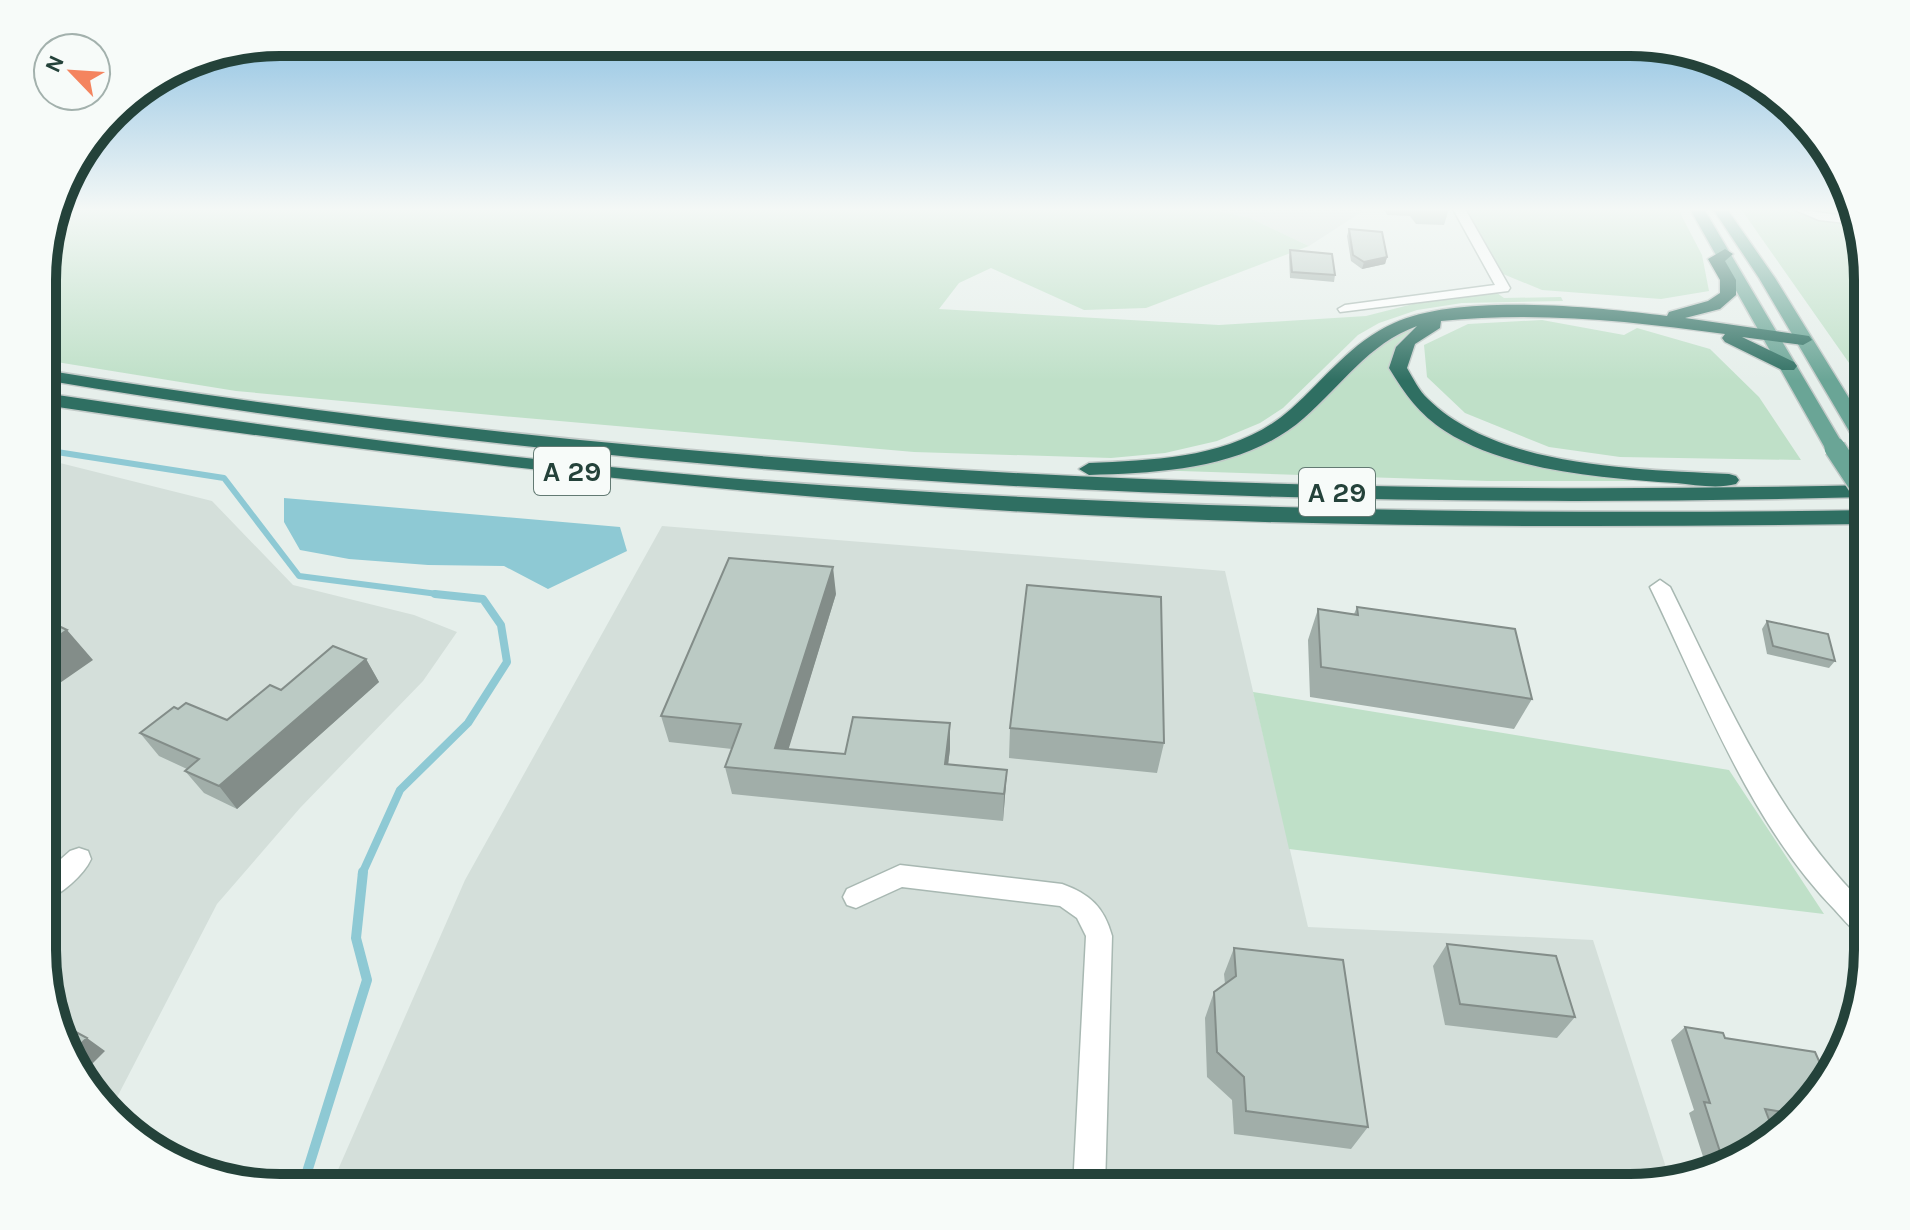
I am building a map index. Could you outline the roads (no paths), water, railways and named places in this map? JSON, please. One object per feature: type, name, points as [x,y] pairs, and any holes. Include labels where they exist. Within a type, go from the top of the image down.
[{"type":"highway","points":[[1674,320],[1714,305],[1728,295],[1728,280],[1720,266]]},
{"type":"highway","points":[[808,466],[840,458],[1058,470],[1158,465],[1209,456],[1240,446],[1282,426],[1314,398],[1355,354],[1386,332],[1419,320],[1463,314],[1522,310],[1608,314],[1769,331],[1802,338]]},
{"type":"highway","points":[[1463,314],[1417,333],[1402,349],[1398,368],[1420,402],[1449,425],[1485,442],[1522,455],[1576,467],[1675,478],[1854,479]]},
{"type":"highway","points":[[1674,320],[1737,341],[1788,366]]},
{"type":"highway","name":"A 29","points":[[56,377],[384,425],[808,466],[1138,486],[1437,495],[1629,497],[1854,491]]},
{"type":"highway","name":"A 29","points":[[56,401],[375,448],[577,472],[786,490],[1322,519],[1664,522],[1854,517]]},
{"type":"highway","points":[[1664,522],[1703,534],[1854,534]]},
{"type":"main road","points":[[1732,266],[1854,477]]},
{"type":"main road","points":[[1759,266],[1854,423]]},
{"type":"street","points":[[1345,309],[1503,288],[1491,266]]},
{"type":"street","points":[[1660,587],[1762,791],[1825,883],[1854,912]]},
{"type":"street","points":[[56,879],[79,859]]},
{"type":"street","points":[[856,897],[900,876],[1062,895],[1084,904],[1094,918],[1099,936],[1090,1174]]},
{"type":"water","points":[[284,498],[620,527],[627,551],[548,589],[504,566],[428,565],[349,559],[300,550],[284,522]]},
{"type":"waterway","points":[[56,452],[224,478],[299,576],[448,595]]},
{"type":"waterway","points":[[435,594],[448,595]]},
{"type":"waterway","points":[[362,874],[400,790],[468,723],[507,662],[501,625],[483,599],[448,595]]},
{"type":"waterway","points":[[448,595],[453,596]]},
{"type":"waterway","points":[[306,1174],[367,980],[356,938],[363,872]]}]
